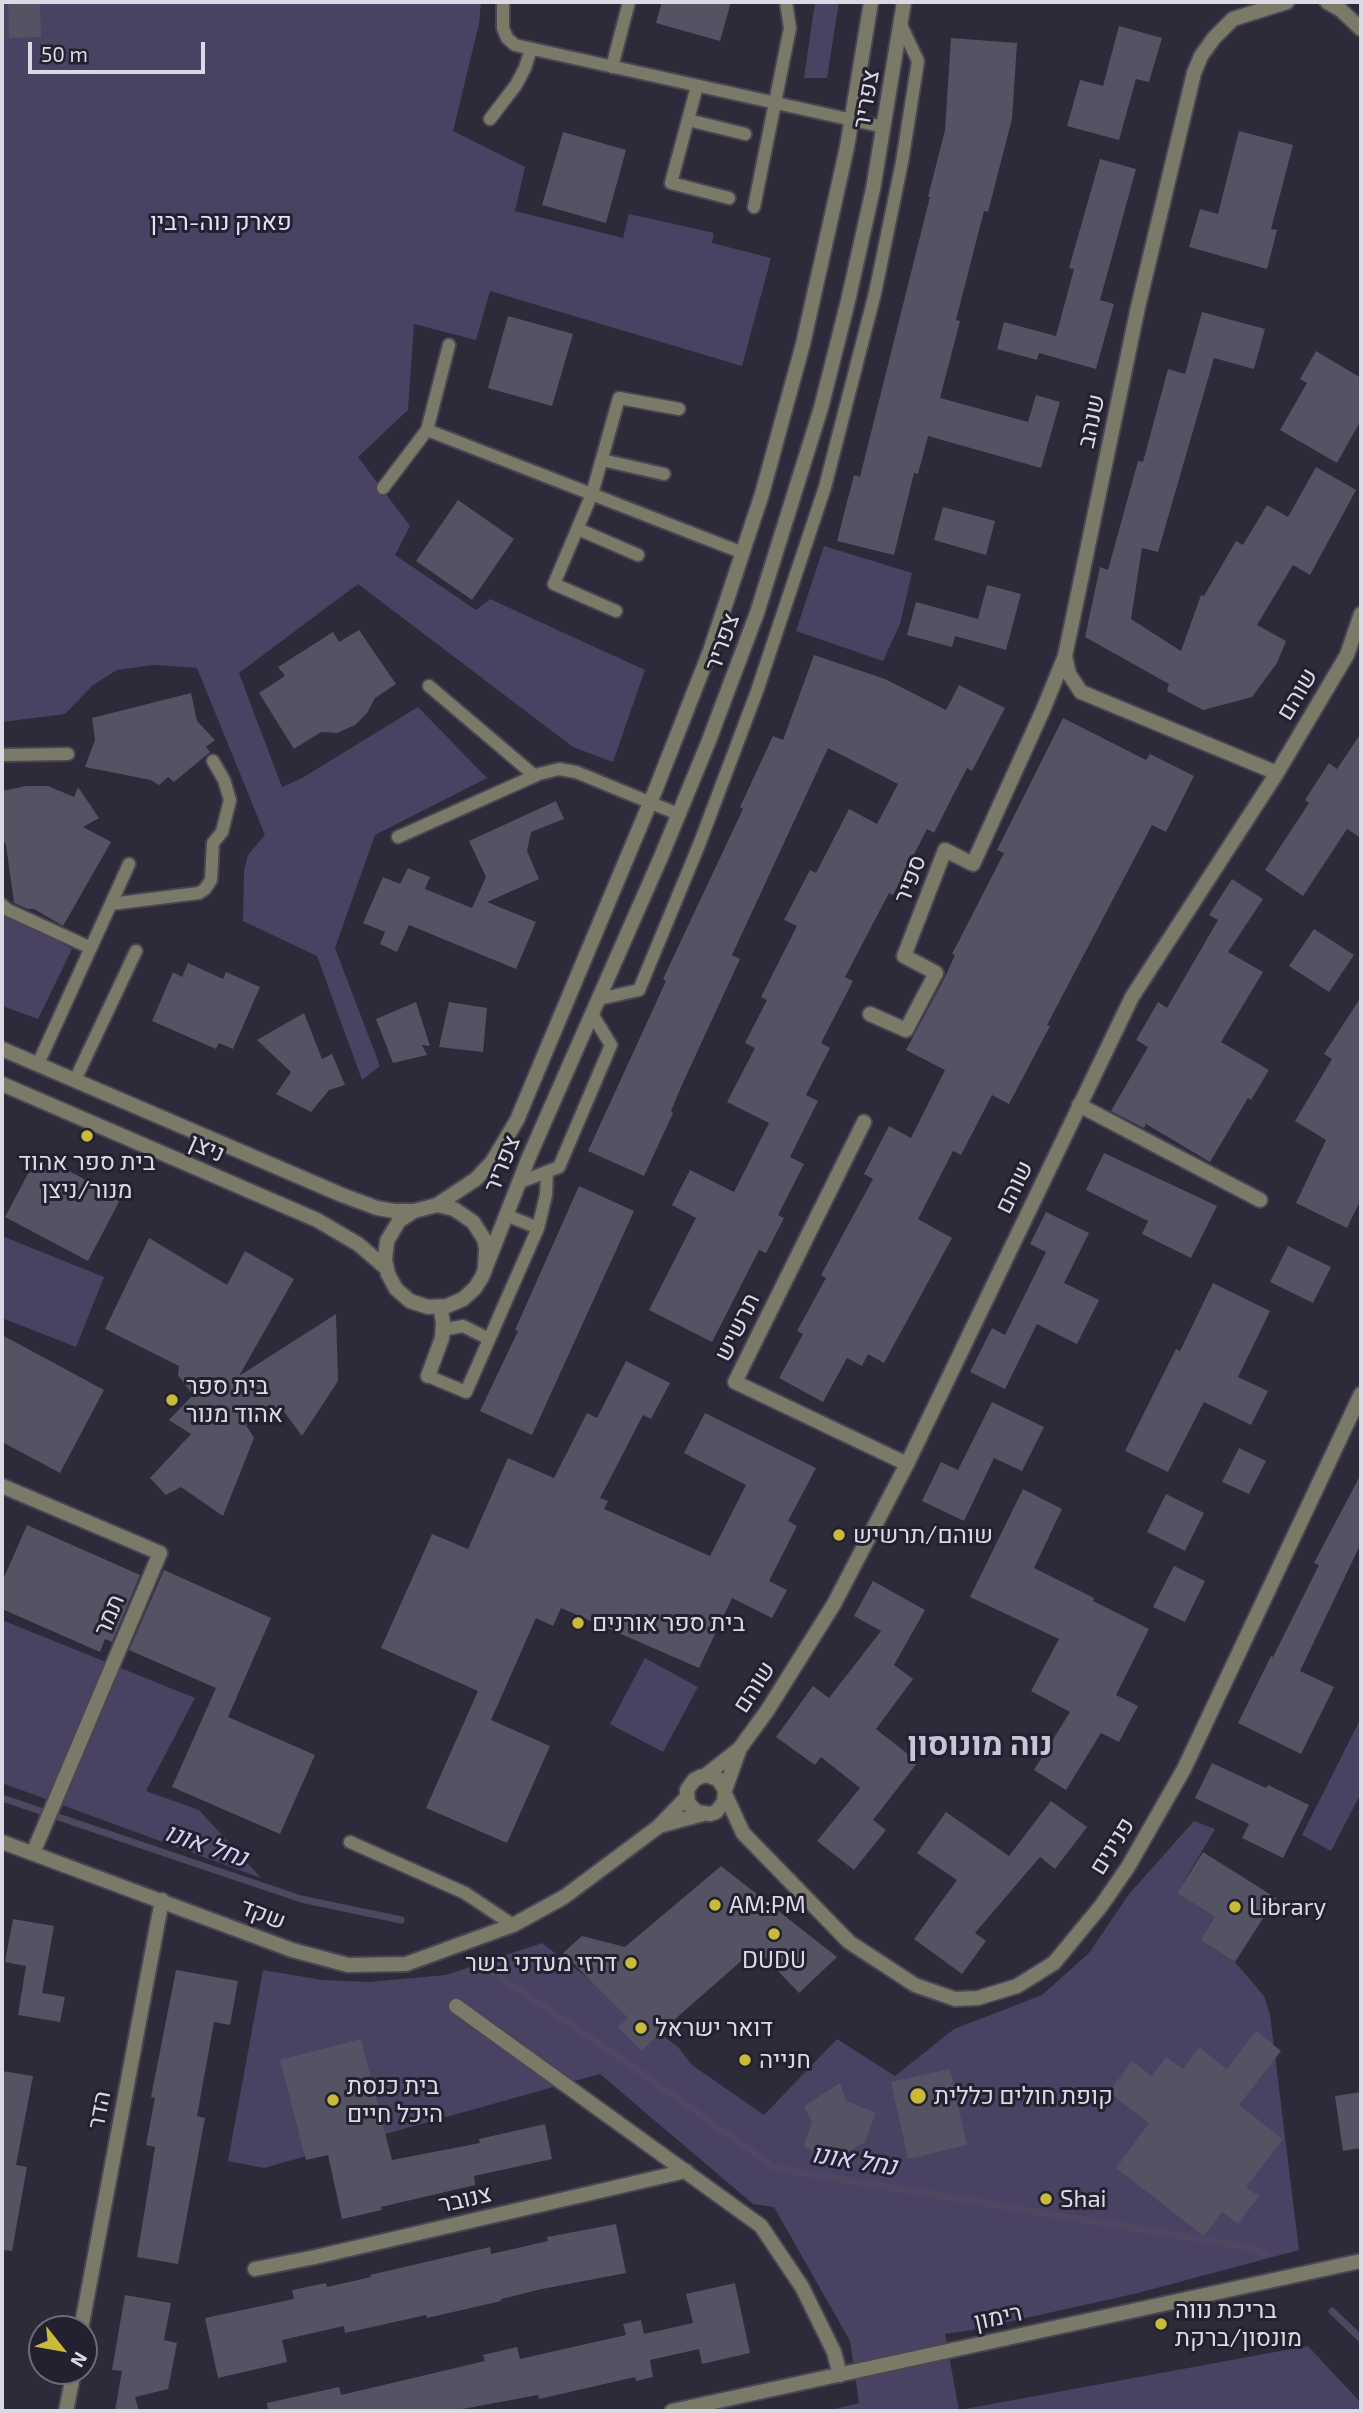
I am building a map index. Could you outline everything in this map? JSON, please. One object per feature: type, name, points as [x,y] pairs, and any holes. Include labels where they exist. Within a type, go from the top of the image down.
[{"type":"street","name":"צפריר","points":[[437,1205],[476,1179],[492,1162],[517,1120],[710,651],[785,416],[803,344],[852,120],[871,2]]},
{"type":"street","name":"צפריר","points":[[485,1268],[518,1183],[678,814],[757,613],[805,461],[845,314],[884,127],[904,2]]},
{"type":"street","name":"שנהב","points":[[1065,656],[1138,307],[1194,74],[1214,38],[1233,19],[1287,2]]},
{"type":"street","points":[[1327,2],[1341,10],[1361,29]]},
{"type":"street","name":"שוהם","points":[[706,1775],[740,1748],[767,1711],[834,1604],[906,1464],[1132,997],[1277,773],[1347,655],[1361,614]]},
{"type":"street","name":"שוהם","points":[[1347,655],[1361,644]]},
{"type":"street","points":[[1065,656],[1069,674],[1082,692],[1277,773]]},
{"type":"street","name":"ספיר","points":[[870,1014],[906,1030],[936,973],[904,956],[945,850],[973,863],[1065,656]]},
{"type":"street","name":"ניצן","points":[[2,1049],[342,1195],[377,1208],[414,1210]]},
{"type":"street","name":"ניצן","points":[[2,1084],[317,1220],[358,1244],[386,1268]]},
{"type":"street","points":[[1079,1105],[1260,1200]]},
{"type":"street","name":"תרשיש","points":[[864,1122],[735,1382],[906,1464]]},
{"type":"street","points":[[437,1205],[454,1209],[473,1222],[484,1239],[485,1268],[480,1282],[467,1296],[454,1304],[440,1307],[421,1306],[396,1289],[386,1268],[385,1252],[390,1234],[399,1221],[414,1210],[437,1205]]},
{"type":"street","points":[[428,1376],[438,1352],[442,1329],[440,1307]]},
{"type":"street","name":"פנינים","points":[[726,1793],[739,1827],[849,1942],[915,1984],[955,1999],[978,1998],[1017,1986],[1054,1963],[1121,1877],[1184,1769],[1361,1394]]},
{"type":"street","name":"תמר","points":[[2,1486],[160,1553],[33,1853]]},
{"type":"street","name":"שוהם","points":[[726,1793],[740,1748]]},
{"type":"street","points":[[513,1926],[564,1897],[658,1826],[687,1797],[690,1784],[694,1780],[706,1775],[718,1779],[726,1793],[721,1808],[658,1826]]},
{"type":"street","points":[[687,1797],[692,1808],[707,1814]]},
{"type":"street","name":"פנינים","points":[[707,1814],[739,1827]]},
{"type":"street","name":"שקד","points":[[2,1842],[292,1950],[348,1965],[406,1964],[513,1926]]},
{"type":"street","name":"הדר","points":[[84,2315],[163,1900]]},
{"type":"street","points":[[456,2006],[761,2226],[802,2287],[835,2355],[840,2375]]},
{"type":"street","name":"צנובר","points":[[255,2269],[686,2171]]},
{"type":"street","name":"רימון","points":[[672,2411],[1361,2261]]},
{"type":"street","points":[[66,2411],[71,2385]]},
{"type":"lane","points":[[503,2],[503,28],[507,38],[515,45],[884,127]]},
{"type":"lane","points":[[754,207],[790,28],[786,2]]},
{"type":"lane","points":[[612,67],[624,3]]},
{"type":"lane","points":[[599,999],[639,990],[699,845],[752,704],[825,487],[872,305],[904,149],[918,61],[901,25]]},
{"type":"lane","points":[[490,119],[516,85],[531,49]]},
{"type":"lane","points":[[697,86],[671,184],[729,198]]},
{"type":"lane","points":[[688,120],[745,134]]},
{"type":"lane","points":[[383,488],[427,430],[449,345]]},
{"type":"lane","points":[[616,611],[554,584],[592,494],[619,398],[679,409]]},
{"type":"lane","points":[[427,430],[743,553]]},
{"type":"lane","points":[[602,460],[664,474]]},
{"type":"lane","points":[[578,529],[638,555]]},
{"type":"lane","points":[[429,686],[535,776]]},
{"type":"lane","points":[[2,755],[68,754]]},
{"type":"lane","points":[[111,904],[199,893],[205,889],[211,880],[213,843],[222,832],[230,800],[224,780],[213,761]]},
{"type":"lane","points":[[398,837],[535,776],[559,769],[576,772],[678,814]]},
{"type":"lane","points":[[38,1065],[130,864]]},
{"type":"lane","points":[[2,905],[91,948]]},
{"type":"lane","points":[[75,1080],[135,951]]},
{"type":"lane","points":[[518,1183],[559,1167],[611,1045],[592,1014]]},
{"type":"lane","points":[[428,1376],[466,1392],[538,1228],[546,1195],[547,1172]]},
{"type":"lane","points":[[506,1215],[538,1228]]},
{"type":"lane","points":[[442,1329],[463,1326],[489,1339]]},
{"type":"lane","points":[[350,1842],[464,1893],[513,1926]]},
{"type":"green space","name":"פארק נוה-רבין","points":[[2,2],[481,2],[479,24],[453,131],[525,167],[515,211],[623,238],[629,214],[714,233],[712,243],[771,258],[742,366],[490,291],[476,340],[414,324],[408,410],[358,457],[410,526],[395,555],[476,610],[490,599],[645,670],[613,762],[573,747],[358,584],[239,673],[282,787],[302,778],[418,707],[487,778],[375,835],[335,948],[380,1066],[362,1080],[317,956],[243,921],[244,871],[248,855],[265,835],[197,668],[154,665],[117,670],[93,685],[65,714],[2,722]]},
{"type":"green space","points":[[815,2],[839,2],[827,78],[804,78]]},
{"type":"green space","points":[[824,546],[912,573],[900,624],[883,661],[796,631]]},
{"type":"green space","points":[[2,910],[72,949],[38,1019],[2,1006]]},
{"type":"green space","points":[[2,1236],[104,1277],[76,1347],[2,1318]]},
{"type":"green space","points":[[2,1620],[195,1698],[146,1791],[199,1810],[261,1878],[2,1783]]},
{"type":"green space","points":[[645,1658],[698,1687],[663,1752],[610,1724]]},
{"type":"green space","points":[[1361,1718],[1361,1793],[1331,1851],[1302,1835]]},
{"type":"green space","points":[[1194,1821],[1215,1829],[1177,1893],[1215,1917],[1200,1940],[1235,1962],[1264,1996],[1270,2015],[1299,2250],[1138,2293],[945,2334],[959,2410],[1308,2346],[1361,2403],[1361,2411],[826,2411],[859,2403],[850,2341],[774,2207],[753,2204],[600,2074],[264,2168],[228,2161],[263,1970],[323,1980],[368,1982],[446,1975],[542,1943],[678,2047],[692,2065],[764,2115],[837,2039],[895,2076],[954,2029],[1042,1995],[1089,1953],[1129,1894]]},
{"type":"building","points":[[8,2],[40,2],[41,37],[9,38]]},
{"type":"building","points":[[662,2],[731,2],[720,41],[656,23]]},
{"type":"building","points":[[1119,26],[1162,38],[1149,82],[1136,79],[1119,140],[1067,126],[1080,80],[1103,86]]},
{"type":"building","points":[[951,38],[1017,43],[1012,119],[988,212],[984,211],[956,320],[960,321],[940,398],[1028,422],[1036,395],[1060,402],[1041,468],[928,436],[918,474],[914,473],[894,555],[837,541],[854,475],[860,477],[930,197],[945,130]]},
{"type":"building","points":[[1239,131],[1293,145],[1271,229],[1277,230],[1267,269],[1189,247],[1200,209],[1218,214]]},
{"type":"building","points":[[563,132],[626,150],[606,223],[542,205]]},
{"type":"building","points":[[1100,159],[1136,169],[1100,300],[1114,304],[1096,369],[1039,353],[1037,360],[997,349],[1004,322],[1056,336],[1074,269],[1069,268]]},
{"type":"building","points":[[1202,312],[1265,329],[1254,369],[1214,358],[1158,552],[1142,548],[1131,619],[1181,651],[1201,595],[1204,596],[1236,541],[1243,545],[1267,505],[1288,517],[1316,467],[1356,490],[1310,575],[1293,565],[1257,625],[1286,641],[1277,663],[1252,697],[1203,710],[1167,691],[1169,684],[1085,637],[1100,567],[1108,570],[1138,461],[1143,462],[1168,369],[1185,374]]},
{"type":"building","points":[[508,316],[573,334],[552,406],[488,388]]},
{"type":"building","points":[[1316,351],[1361,378],[1361,420],[1337,463],[1280,430],[1307,383],[1300,379]]},
{"type":"building","points":[[458,500],[514,539],[472,600],[416,561]]},
{"type":"building","points":[[943,507],[995,521],[986,555],[934,540]]},
{"type":"building","points":[[987,585],[1021,594],[1006,650],[955,636],[952,647],[907,635],[916,602],[978,619]]},
{"type":"building","points":[[359,630],[396,684],[375,698],[367,713],[355,725],[337,733],[321,732],[294,749],[259,693],[285,676],[278,667],[333,632],[339,642]]},
{"type":"building","points":[[814,655],[885,679],[946,710],[959,685],[1005,708],[972,771],[967,768],[934,833],[927,829],[893,895],[889,893],[845,977],[853,981],[821,1043],[830,1048],[806,1095],[818,1101],[790,1157],[804,1164],[778,1215],[784,1218],[766,1253],[759,1250],[712,1342],[649,1310],[696,1218],[672,1205],[690,1170],[734,1192],[769,1123],[727,1102],[755,1048],[745,1043],[767,1000],[761,997],[797,926],[784,920],[810,870],[816,873],[849,809],[877,824],[898,784],[828,748],[732,955],[740,959],[681,1087],[671,1111],[673,1113],[644,1176],[588,1151],[666,981],[663,979],[743,809],[740,807],[773,736],[783,740]]},
{"type":"building","points":[[191,693],[197,721],[215,740],[206,747],[210,752],[174,782],[168,777],[159,785],[151,780],[85,767],[95,740],[92,718]]},
{"type":"building","points":[[1063,718],[1146,760],[1150,754],[1194,776],[1166,832],[1152,825],[1047,1025],[1050,1026],[1009,1104],[992,1095],[961,1155],[953,1151],[918,1219],[952,1238],[884,1363],[868,1354],[862,1366],[847,1358],[823,1402],[779,1378],[803,1334],[797,1331],[826,1278],[821,1275],[873,1179],[864,1174],[889,1126],[911,1138],[945,1070],[906,1050],[945,977],[955,955],[952,954],[1004,853],[997,850]]},
{"type":"building","points":[[1361,733],[1361,838],[1347,829],[1303,896],[1265,870],[1309,803],[1305,800],[1329,763],[1337,769]]},
{"type":"building","points":[[26,786],[48,786],[74,797],[78,787],[99,818],[83,827],[111,842],[63,926],[34,909],[14,903],[6,845],[2,837],[2,791]]},
{"type":"building","points":[[556,801],[564,819],[531,832],[527,851],[539,879],[487,902],[536,922],[516,969],[409,925],[397,952],[380,944],[385,932],[363,923],[383,877],[400,884],[408,868],[430,877],[425,889],[472,908],[486,877],[469,841]]},
{"type":"building","points":[[1232,879],[1263,899],[1228,952],[1263,972],[1221,1042],[1269,1070],[1251,1100],[1248,1098],[1210,1162],[1146,1124],[1144,1128],[1111,1111],[1148,1047],[1136,1040],[1158,1002],[1167,1008],[1218,920],[1209,915]]},
{"type":"building","points":[[1314,929],[1354,955],[1329,992],[1289,966]]},
{"type":"building","points":[[188,963],[223,979],[226,972],[260,987],[233,1049],[219,1043],[216,1049],[152,1021],[173,972],[182,977]]},
{"type":"building","points":[[1361,997],[1361,1199],[1347,1228],[1296,1203],[1326,1140],[1295,1121],[1332,1059],[1324,1054]]},
{"type":"building","points":[[416,1002],[430,1046],[422,1045],[427,1055],[393,1063],[376,1019]]},
{"type":"building","points":[[449,1002],[487,1008],[483,1052],[439,1047]]},
{"type":"building","points":[[304,1013],[322,1059],[332,1054],[345,1085],[329,1090],[311,1112],[276,1094],[291,1072],[257,1040]]},
{"type":"building","points":[[1104,1153],[1217,1206],[1191,1258],[1142,1234],[1148,1221],[1086,1190]]},
{"type":"building","points":[[38,1155],[121,1198],[88,1261],[5,1217]]},
{"type":"building","points":[[579,1186],[634,1211],[532,1435],[480,1411],[518,1331],[515,1330]]},
{"type":"building","points":[[1046,1212],[1089,1233],[1064,1283],[1099,1300],[1077,1344],[1037,1324],[1005,1389],[970,1372],[992,1328],[1005,1335],[1046,1252],[1030,1244]]},
{"type":"building","points":[[149,1238],[227,1285],[245,1251],[294,1279],[239,1376],[336,1314],[338,1381],[302,1436],[282,1409],[246,1425],[254,1438],[223,1516],[181,1487],[166,1495],[150,1478],[191,1434],[169,1420],[193,1395],[178,1375],[179,1366],[105,1329]]},
{"type":"building","points":[[1288,1246],[1331,1267],[1313,1303],[1270,1282]]},
{"type":"building","points":[[1213,1283],[1270,1311],[1238,1377],[1268,1391],[1251,1425],[1204,1402],[1168,1472],[1125,1451],[1176,1349],[1180,1351]]},
{"type":"building","points":[[2,1335],[104,1390],[60,1473],[2,1442]]},
{"type":"building","points":[[626,1361],[670,1383],[651,1419],[643,1415],[600,1498],[608,1501],[604,1509],[710,1556],[746,1485],[684,1453],[705,1413],[816,1468],[788,1521],[797,1526],[769,1581],[787,1590],[772,1618],[732,1598],[699,1668],[561,1608],[553,1626],[536,1618],[491,1720],[550,1746],[507,1843],[426,1808],[478,1691],[381,1648],[432,1534],[468,1549],[508,1458],[554,1478],[587,1413],[597,1418]]},
{"type":"building","points":[[992,1402],[1044,1427],[1022,1471],[994,1458],[964,1521],[922,1501],[941,1462],[958,1470]]},
{"type":"building","points":[[1239,1448],[1266,1461],[1249,1494],[1222,1482]]},
{"type":"building","points":[[1361,1474],[1361,1543],[1300,1671],[1334,1687],[1301,1754],[1238,1723],[1319,1565],[1314,1563]]},
{"type":"building","points":[[1023,1489],[1062,1509],[1034,1568],[1149,1629],[1116,1695],[1138,1706],[1119,1742],[1101,1733],[1066,1790],[1034,1770],[1070,1712],[1031,1691],[1059,1639],[970,1597]]},
{"type":"building","points":[[1166,1494],[1204,1513],[1185,1551],[1147,1532]]},
{"type":"building","points":[[27,1525],[140,1575],[112,1642],[105,1639],[100,1652],[2,1609],[2,1582]]},
{"type":"building","points":[[1174,1566],[1205,1581],[1185,1622],[1153,1607]]},
{"type":"building","points":[[164,1570],[271,1618],[228,1717],[315,1755],[280,1834],[172,1787],[216,1688],[129,1650]]},
{"type":"building","points":[[873,1581],[925,1610],[894,1665],[913,1679],[876,1729],[918,1762],[873,1820],[886,1830],[854,1870],[817,1841],[860,1788],[821,1757],[815,1765],[776,1737],[813,1686],[829,1698],[881,1631],[854,1616]]},
{"type":"building","points":[[1212,1763],[1309,1805],[1283,1858],[1242,1838],[1249,1824],[1195,1798]]},
{"type":"building","points":[[1051,1801],[1087,1827],[1055,1869],[1040,1857],[975,1933],[986,1941],[962,1974],[914,1939],[957,1880],[917,1853],[946,1812],[1009,1856]]},
{"type":"building","name":"Library","points":[[1203,1852],[1276,1898],[1235,1962],[1200,1940],[1215,1917],[1177,1893]]},
{"type":"building","points":[[721,1866],[837,1957],[799,1993],[756,1948],[641,2051],[618,2027],[628,2018],[563,1953],[582,1936],[625,1947]]},
{"type":"building","points":[[13,1919],[54,1926],[42,1993],[65,1997],[60,2022],[18,2015],[26,1966],[5,1962]]},
{"type":"building","points":[[176,1970],[238,1981],[230,2025],[214,2022],[197,2116],[205,2118],[178,2264],[137,2257],[155,2147],[146,2145],[155,2098],[151,2097]]},
{"type":"building","points":[[1256,2031],[1281,2051],[1239,2105],[1283,2139],[1246,2187],[1259,2196],[1238,2224],[1222,2212],[1204,2236],[1116,2168],[1149,2123],[1109,2092],[1132,2061],[1152,2076],[1166,2057],[1183,2069],[1199,2047],[1227,2069]]},
{"type":"building","points":[[361,2039],[392,2160],[480,2143],[479,2139],[545,2124],[552,2159],[474,2176],[475,2185],[342,2219],[328,2155],[306,2160],[280,2060]]},
{"type":"building","points":[[950,2069],[967,2145],[908,2159],[891,2082]]},
{"type":"building","points":[[2,2071],[33,2076],[16,2165],[27,2167],[12,2251],[2,2250]]},
{"type":"building","points":[[840,2083],[846,2101],[876,2113],[865,2142],[841,2156],[822,2156],[804,2146],[812,2122],[804,2106]]},
{"type":"building","points":[[1361,2092],[1361,2148],[1343,2151],[1335,2096]]},
{"type":"building","points":[[616,2224],[626,2273],[542,2289],[427,2318],[426,2315],[345,2333],[344,2326],[282,2340],[287,2362],[218,2378],[205,2318],[294,2299],[292,2290],[326,2283],[327,2287],[490,2247],[491,2254],[548,2241],[547,2237]]},
{"type":"building","points":[[735,2283],[750,2353],[702,2364],[699,2349],[650,2360],[653,2377],[636,2381],[635,2377],[539,2399],[538,2395],[452,2411],[268,2411],[267,2403],[339,2387],[341,2395],[485,2361],[483,2355],[517,2347],[520,2359],[626,2335],[623,2324],[641,2320],[644,2334],[693,2323],[686,2294]]},
{"type":"building","points":[[125,2295],[171,2303],[164,2340],[177,2343],[168,2389],[135,2397],[139,2411],[115,2411],[122,2371],[112,2370]]},
{"type":"waterway","name":"נחל אונו","points":[[2,1798],[301,1899],[401,1920]]},
{"type":"waterway","name":"נחל אונו","points":[[492,1972],[633,2067],[775,2168],[1247,2247],[1265,2254]]},
{"type":"waterway","name":"נחל אונו","points":[[1332,2311],[1361,2339]]},
{"type":"place","name":"בית ספר אהוד מנור/ניצן","points":[[87,1136]]},
{"type":"place","name":"בית ספר אהוד מנור","points":[[172,1400]]},
{"type":"place","name":"שוהם/תרשיש","points":[[839,1535]]},
{"type":"place","name":"בית ספר אורנים","points":[[578,1623]]},
{"type":"place","name":"AM:PM","points":[[715,1905]]},
{"type":"place","name":"Library","points":[[1235,1907]]},
{"type":"place","name":"DUDU","points":[[774,1934]]},
{"type":"place","name":"דרזי מעדני בשר","points":[[631,1963]]},
{"type":"place","name":"דואר ישראל","points":[[641,2028]]},
{"type":"place","name":"חנייה","points":[[745,2060]]},
{"type":"place","name":"קופת חולים כללית","points":[[918,2096]]},
{"type":"place","name":"בית כנסת היכל חיים","points":[[333,2100]]},
{"type":"place","name":"Shai","points":[[1046,2199]]},
{"type":"place","name":"בריכת נווה מונסון/ברקת","points":[[1161,2324]]},
{"type":"district","name":"נוה מונוסון","points":[[980,1744]]}]
